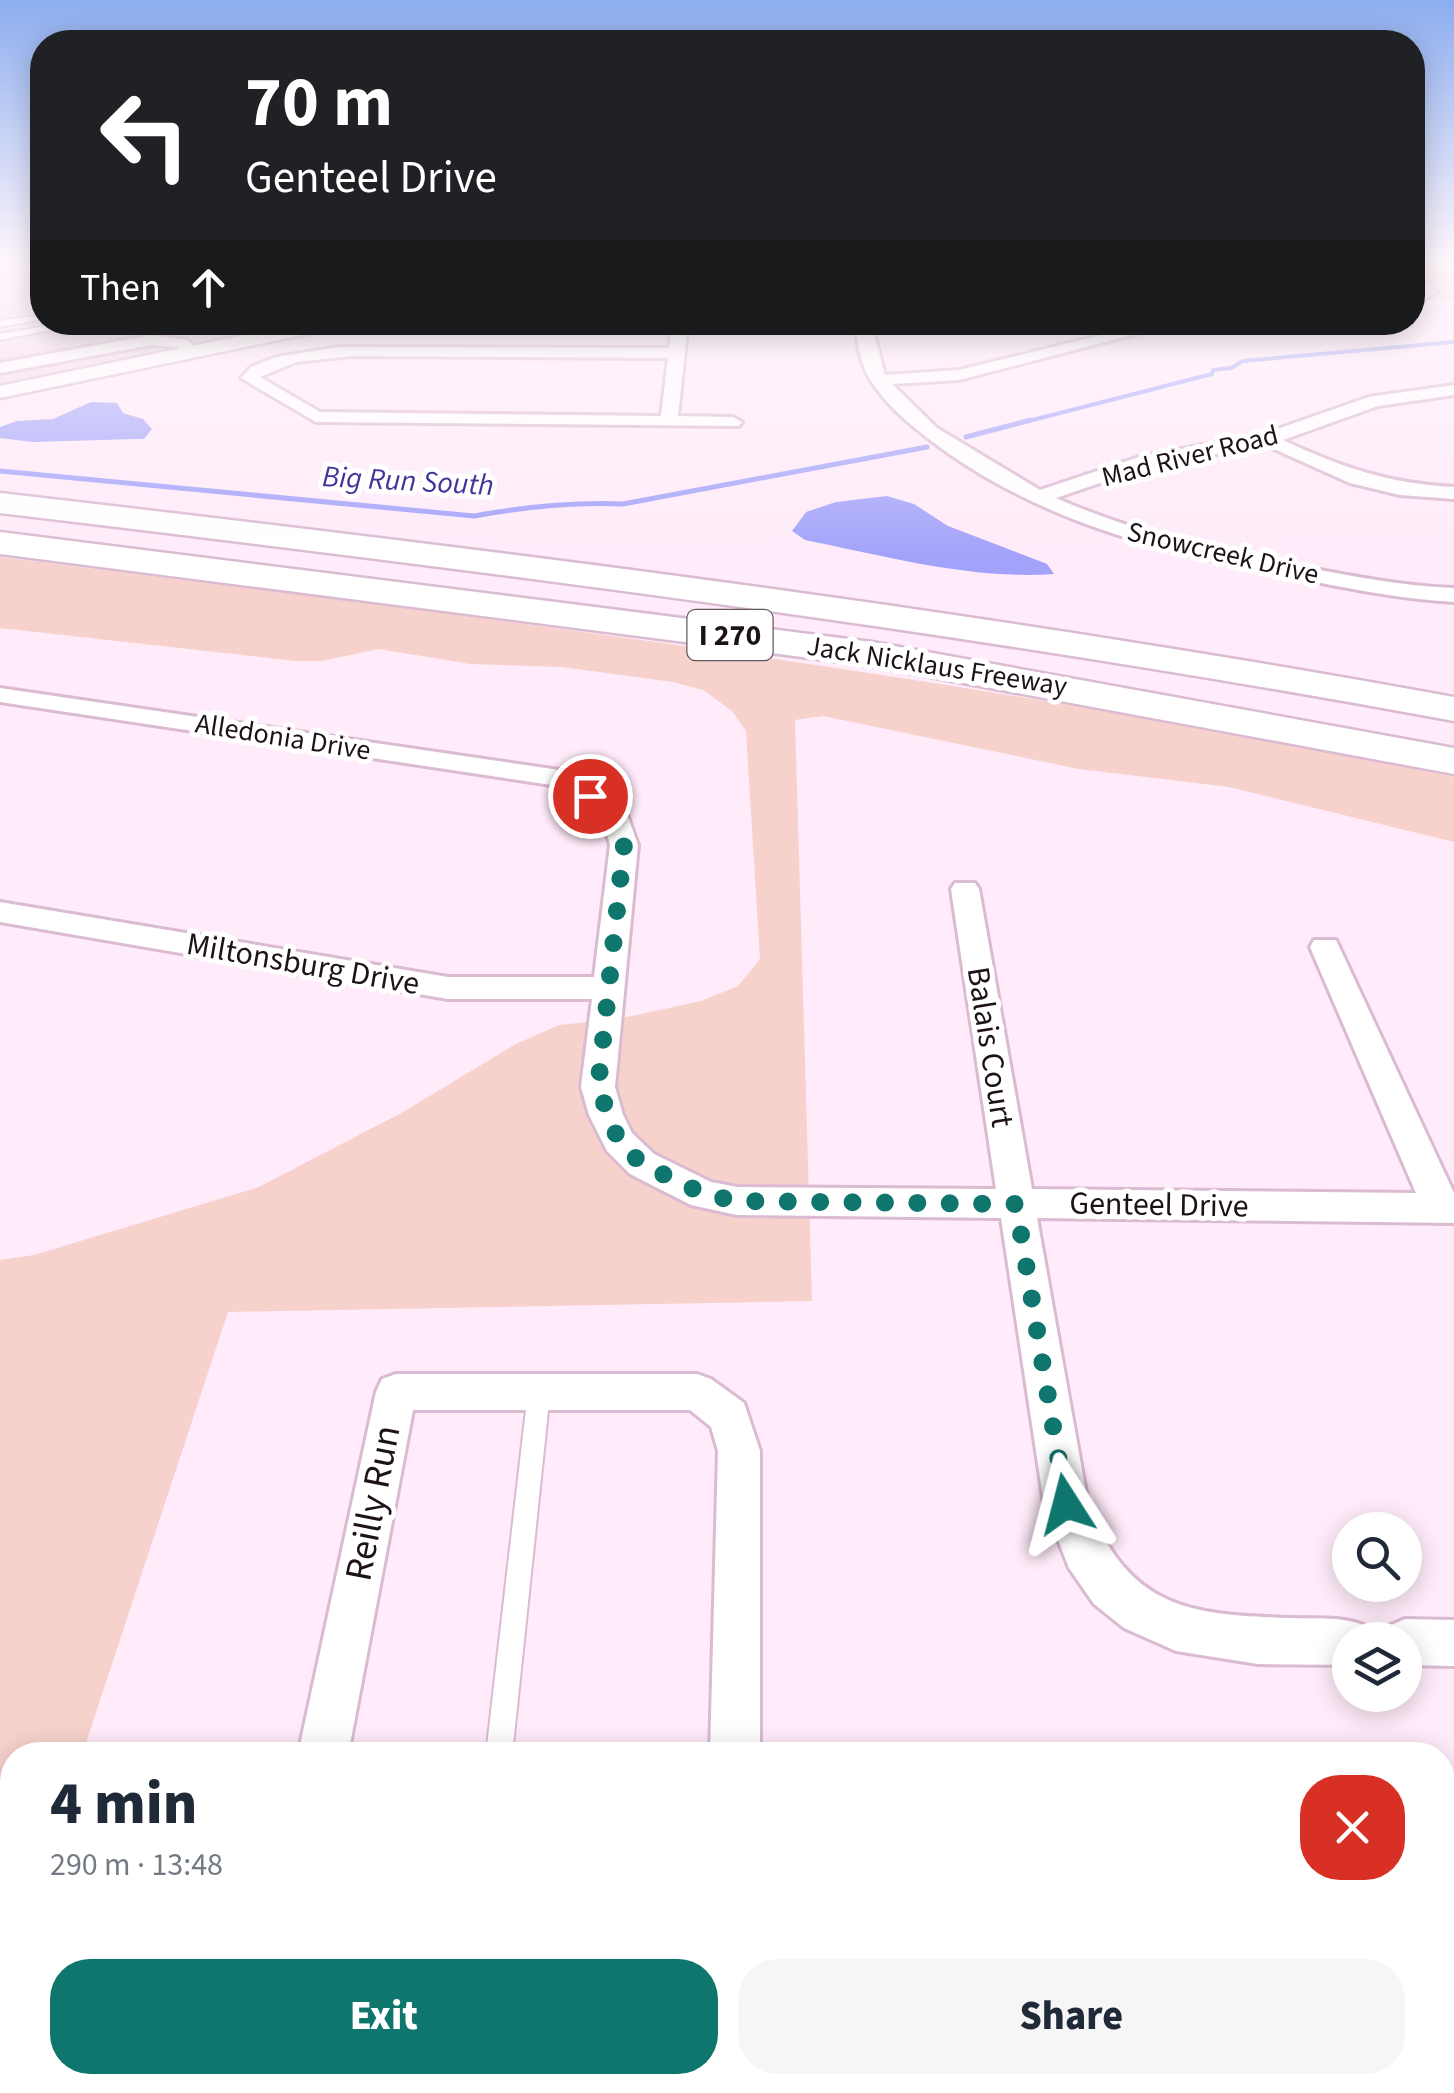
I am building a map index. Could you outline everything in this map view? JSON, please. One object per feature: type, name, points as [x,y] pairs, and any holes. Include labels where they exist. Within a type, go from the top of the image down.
[{"type":"highway","name":"Jack Nicklaus Freeway","points":[[0,503],[822,603],[1144,652],[1454,709]]},
{"type":"highway","name":"Jack Nicklaus Freeway","points":[[0,543],[872,654],[1454,761]]},
{"type":"street","points":[[0,368],[34,362]]},
{"type":"street","points":[[0,392],[145,362]]},
{"type":"street","points":[[285,362],[261,368],[250,375],[249,381],[316,417],[733,422]]},
{"type":"street","points":[[669,422],[677,362]]},
{"type":"street","points":[[874,362],[879,380],[959,375],[1013,362]]},
{"type":"street","name":"Snowcreek Drive","points":[[879,380],[950,447],[1042,496],[1150,541],[1376,587],[1454,595]]},
{"type":"street","name":"Mad River Road","points":[[1042,496],[1146,462],[1267,439],[1375,401],[1454,390]]},
{"type":"street","points":[[1267,439],[1363,484],[1406,492],[1454,493]]},
{"type":"street","name":"Alledonia Drive","points":[[0,695],[566,779]]},
{"type":"street","name":"Genteel Drive","points":[[566,779],[614,812],[624,845],[598,1087],[619,1142],[642,1164],[676,1183],[736,1201],[1448,1208]]},
{"type":"street","name":"Balais Court","points":[[965,890],[1066,1504],[1075,1539],[1093,1570],[1121,1600],[1154,1623],[1230,1640],[1332,1642]]},
{"type":"street","name":"Miltonsburg Drive","points":[[0,912],[448,988],[609,988]]},
{"type":"street","points":[[1325,947],[1448,1208]]},
{"type":"street","name":"Reilly Run","points":[[326,1742],[396,1392],[539,1392]]},
{"type":"street","points":[[539,1392],[697,1392],[728,1416],[739,1451],[735,1742]]},
{"type":"street","points":[[1422,1642],[1454,1643]]},
{"type":"lane","points":[[500,1742],[539,1392]]},
{"type":"shaded area","points":[[0,362],[114,362],[0,385]]},
{"type":"shaded area","points":[[0,557],[729,652],[1092,709],[1454,777],[1454,842],[1229,787],[1079,769],[823,716],[795,720],[812,1301],[228,1312],[86,1742],[0,1742],[0,1260],[34,1255],[259,1187],[403,1112],[516,1044],[559,1025],[618,1019],[701,1001],[738,986],[760,959],[746,731],[732,711],[703,690],[673,682],[562,667],[470,664],[379,649],[321,661],[296,661],[0,628]]},
{"type":"water","points":[[91,402],[117,403],[123,413],[143,419],[152,429],[144,439],[33,442],[0,438],[0,427],[17,421],[53,419]]},
{"type":"water","points":[[887,496],[914,504],[948,526],[1047,564],[1054,574],[992,573],[929,565],[805,540],[792,531],[806,512],[836,502]]},
{"type":"waterway","name":"Big Run South","points":[[1021,423],[1212,374],[1213,370],[1231,368],[1242,362]]},
{"type":"waterway","name":"Big Run South","points":[[966,437],[1031,420]]},
{"type":"waterway","name":"Big Run South","points":[[0,471],[474,516],[548,506],[623,504],[927,447]]},
{"type":"route","points":[[590,796],[614,812],[624,845],[598,1087],[619,1142],[642,1164],[676,1183],[736,1201],[1016,1204],[1066,1504]]}]
